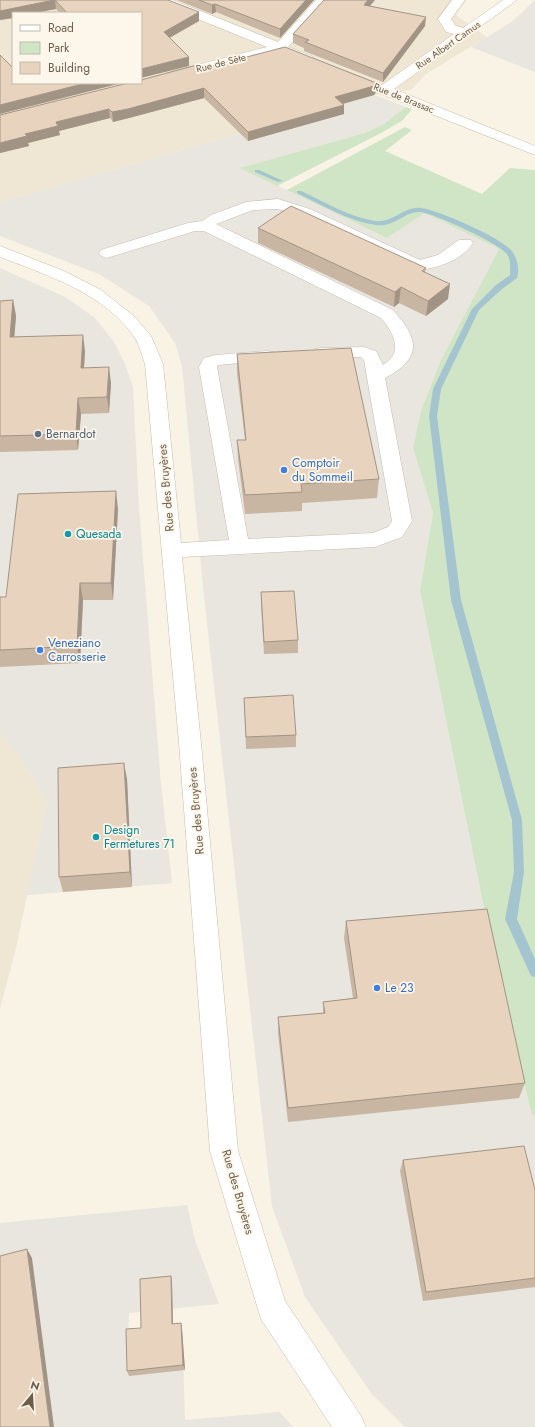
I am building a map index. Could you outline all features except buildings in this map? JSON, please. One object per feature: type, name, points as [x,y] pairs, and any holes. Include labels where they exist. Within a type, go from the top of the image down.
[{"type":"street","points":[[162,0],[321,65]]},
{"type":"street","points":[[280,48],[323,0]]},
{"type":"street","points":[[459,0],[444,19],[451,29],[465,33]]},
{"type":"street","name":"Rue Albert Camus","points":[[384,90],[511,0]]},
{"type":"street","name":"Rue de Sète","points":[[157,79],[280,48]]},
{"type":"street","name":"Rue de Brassac","points":[[335,70],[535,151]]},
{"type":"street","points":[[207,226],[209,222],[216,218],[251,205],[278,204],[305,212],[418,265],[432,264],[444,260],[465,243]]},
{"type":"street","points":[[107,253],[194,226],[207,226],[386,314],[399,326],[404,338],[404,351],[396,364],[376,376]]},
{"type":"street","name":"Rue des Bruyères","points":[[0,251],[58,274],[96,292],[120,312],[142,337],[154,364],[172,550],[224,1151],[272,1308],[350,1427]]},
{"type":"street","points":[[172,550],[240,547],[375,540],[395,532],[402,521],[373,360],[370,355],[364,352],[293,355],[216,360],[210,362],[208,367],[240,547]]},
{"type":"shaded area","points":[[0,0],[467,0],[456,15],[487,37],[426,74],[411,90],[374,95],[0,202]]},
{"type":"shaded area","points":[[535,0],[535,72],[471,47],[513,21]]},
{"type":"shaded area","points":[[374,95],[406,107],[384,124],[365,133],[241,168],[387,238],[425,213],[499,249],[441,360],[421,411],[413,448],[433,513],[420,591],[485,913],[530,1108],[535,1119],[535,1427],[405,1427],[371,1393],[305,1297],[272,1206],[204,596],[182,366],[175,343],[149,306],[99,274],[0,236],[0,202]]},
{"type":"shaded area","points":[[0,268],[65,297],[95,318],[114,342],[125,364],[133,387],[139,508],[161,784],[172,883],[27,895],[47,803],[31,773],[0,732]]},
{"type":"shaded area","points":[[0,732],[31,773],[47,803],[16,948],[0,1009]]},
{"type":"shaded area","points":[[187,1205],[195,1240],[219,1304],[129,1313],[128,1335],[182,1329],[185,1420],[280,1412],[293,1427],[0,1427],[0,1223]]},
{"type":"green space","points":[[406,107],[412,109],[403,120],[383,132],[277,186],[240,168],[365,133],[384,124]]},
{"type":"green space","points":[[405,127],[412,130],[385,151],[482,194],[510,168],[535,170],[535,1119],[530,1108],[485,913],[420,591],[433,513],[413,448],[421,411],[441,360],[499,249],[425,213],[387,238],[287,190]]},
{"type":"waterway","points":[[257,171],[280,181]]},
{"type":"waterway","points":[[299,192],[355,218],[381,224],[387,223],[414,211],[427,211],[493,241],[508,251],[513,260],[514,276],[499,287],[476,309],[437,389],[433,416],[456,600],[517,820],[519,872],[511,919],[535,972]]},
{"type":"place","name":"Bernardot","points":[[38,434]]},
{"type":"place","name":"Comptoir du Sommeil","points":[[284,470]]},
{"type":"place","name":"Quesada","points":[[68,534]]},
{"type":"place","name":"Veneziano Carrosserie","points":[[40,650]]},
{"type":"place","name":"Design Fermetures 71","points":[[96,837]]},
{"type":"place","name":"Le 23","points":[[377,988]]}]
